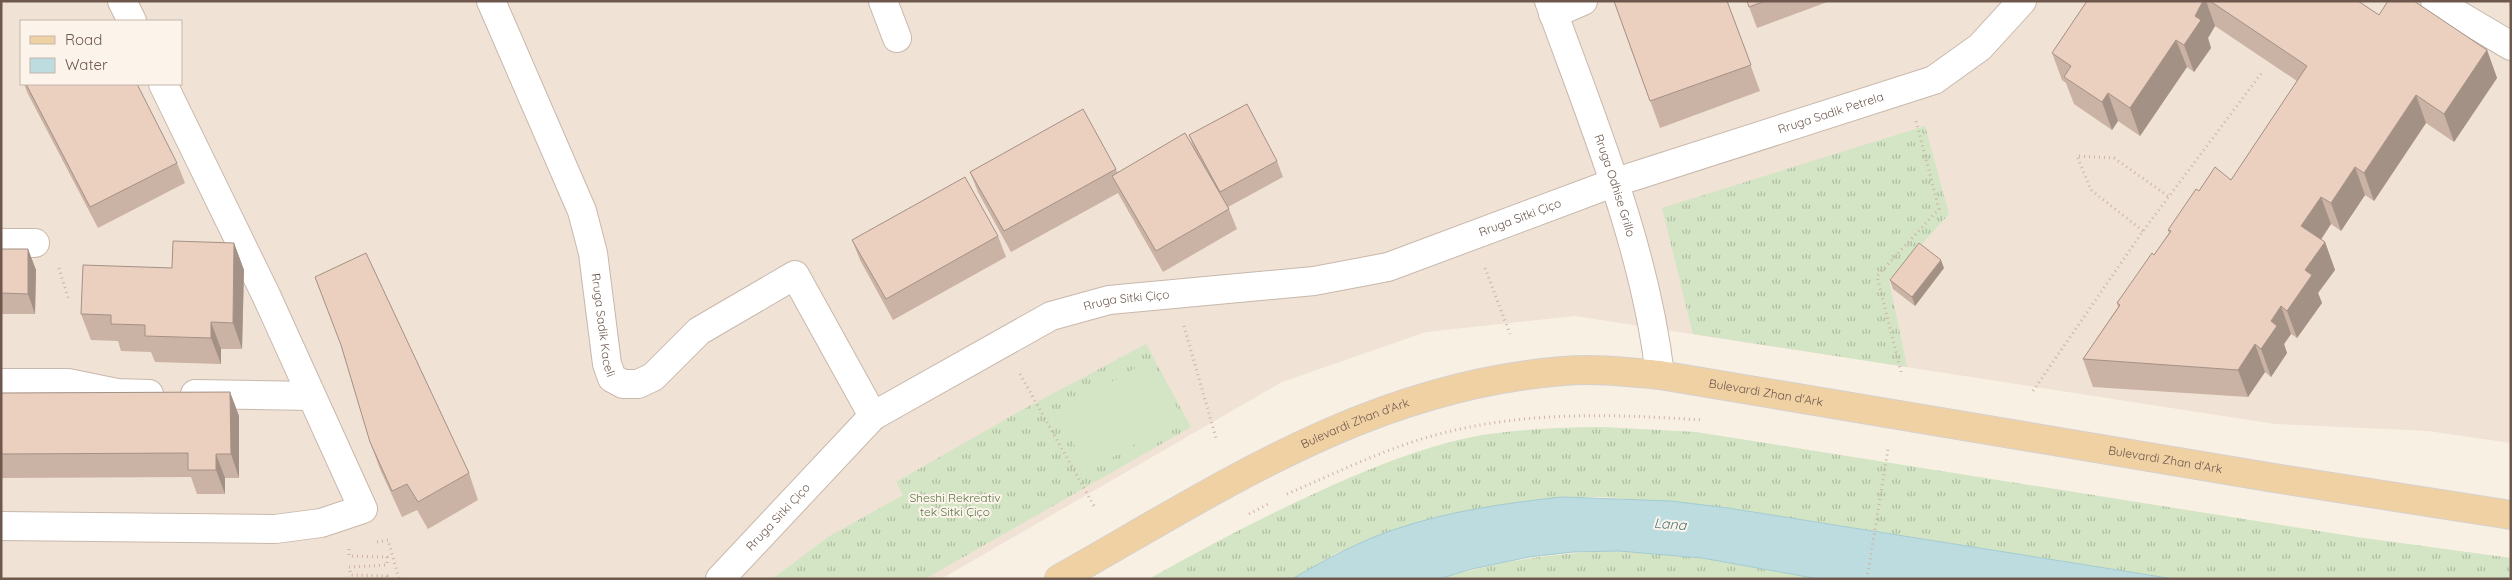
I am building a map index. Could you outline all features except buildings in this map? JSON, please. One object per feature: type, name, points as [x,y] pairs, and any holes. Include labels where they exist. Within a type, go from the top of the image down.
[{"type":"main road","name":"Bulevardi Zhan d'Ark","points":[[1059,579],[1267,461],[1335,428],[1398,404],[1458,386],[1514,376],[1565,371],[1613,371],[1660,375],[2274,478],[2511,514]]},
{"type":"street","points":[[122,1],[132,20]]},
{"type":"street","name":"Rruga Sadik Kaceli","points":[[491,1],[582,210],[593,253],[607,364],[612,378],[623,384],[638,384],[653,377],[699,331],[795,275],[873,416]]},
{"type":"street","points":[[883,1],[897,38]]},
{"type":"street","points":[[1551,8],[1583,1]]},
{"type":"street","name":"Rruga Sadik Petrela","points":[[1613,183],[1934,80],[1980,47],[2022,1]]},
{"type":"street","points":[[2434,1],[2511,46]]},
{"type":"street","name":"Rruga Odhise Grillo","points":[[1551,8],[1635,246],[1656,334],[1660,375]]},
{"type":"street","points":[[1,526],[274,529],[321,522],[364,509],[266,295],[163,85]]},
{"type":"street","name":"Rruga Sitki Çiço","points":[[720,579],[873,416],[1051,316],[1109,300],[1314,281],[1388,267],[1613,183]]},
{"type":"street","points":[[1,243],[35,243]]},
{"type":"street","points":[[1,383],[68,383],[117,394],[311,396]]},
{"type":"path","points":[[2034,392],[2143,231],[2263,71]]},
{"type":"path","points":[[1900,372],[1877,276],[1939,209],[1918,137]]},
{"type":"path","points":[[2143,231],[2091,190],[2078,156],[2114,158],[2168,196]]},
{"type":"path","points":[[1474,236],[1510,334]]},
{"type":"path","points":[[1175,294],[1216,438]]},
{"type":"path","points":[[1003,343],[1094,506]]},
{"type":"path","points":[[1286,495],[1369,459],[1438,434],[1506,421],[1548,416],[1614,415],[1706,420]]},
{"type":"path","points":[[1867,579],[1889,445]]},
{"type":"path","points":[[1244,516],[1277,499]]},
{"type":"path","points":[[372,543],[388,540],[399,579]]},
{"type":"path","points":[[356,545],[348,546],[349,556],[388,557],[388,565],[349,567],[351,575],[388,576],[388,579]]},
{"type":"shaded area","points":[[1,1],[2511,1],[2511,443],[2428,431],[2275,424],[1575,316],[1426,332],[1282,382],[941,579],[1,579]]},
{"type":"green space","points":[[1925,126],[1949,214],[1889,280],[1907,367],[1693,334],[1662,208]]},
{"type":"green space","name":"Sheshi Rekreativ tek Sitki Çiço","points":[[1146,344],[1191,427],[925,579],[772,579],[828,537],[903,495],[896,482],[1022,410]]},
{"type":"green space","points":[[1150,360],[1182,417],[1089,471],[1056,413]]},
{"type":"green space","points":[[1603,427],[1696,432],[2357,537],[2511,558],[2511,579],[2174,579],[1728,508],[1604,497],[1562,497],[1519,502],[1396,529],[1335,554],[1292,579],[1149,579],[1298,501],[1349,478],[1414,453],[1482,435],[1542,429]]},
{"type":"green space","points":[[1619,551],[1702,558],[1819,579],[1439,579],[1506,562],[1573,553]]},
{"type":"water","name":"Lana","points":[[1562,497],[1671,501],[1728,508],[2174,579],[1819,579],[1702,558],[1619,551],[1573,552],[1529,557],[1472,569],[1439,579],[1292,579],[1356,545],[1416,523],[1478,508]]}]
